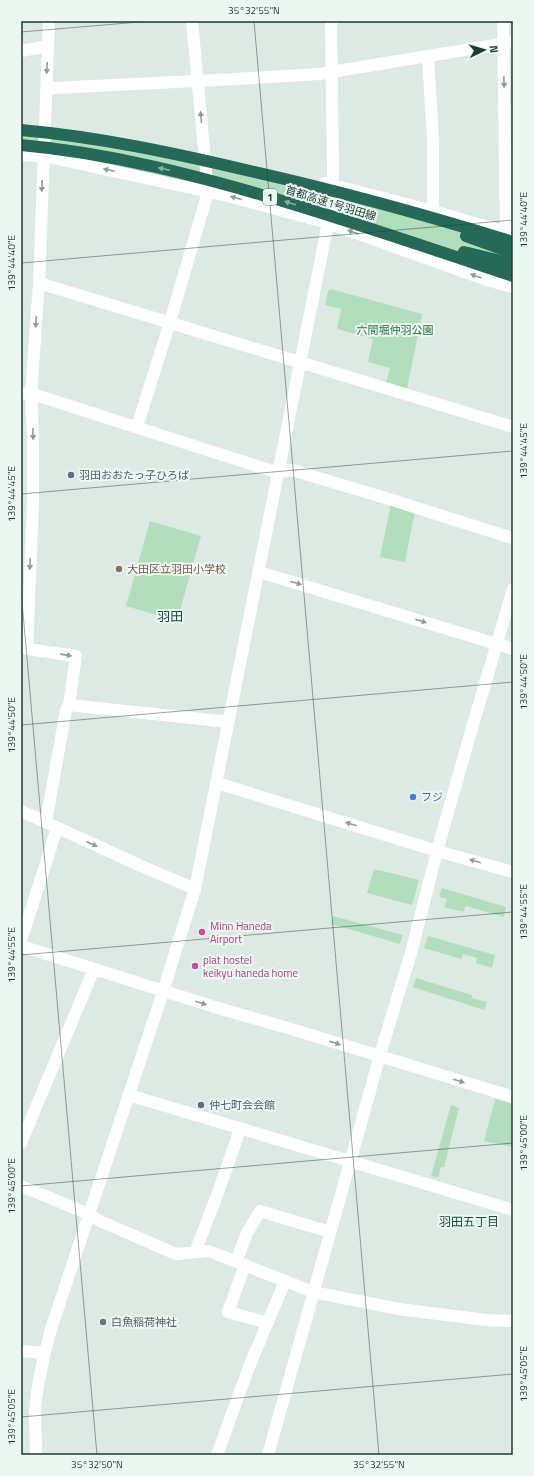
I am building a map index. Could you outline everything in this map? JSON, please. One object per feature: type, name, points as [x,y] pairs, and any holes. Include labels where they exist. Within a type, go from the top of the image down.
[{"type":"highway","name":"首都高速1号羽田線","points":[[21,130],[115,142],[182,155],[370,200],[513,242]]},
{"type":"highway","name":"首都高速1号羽田線","points":[[21,145],[56,148],[120,159],[195,176],[363,225],[513,276]]},
{"type":"highway","points":[[370,200],[513,253]]},
{"type":"highway","points":[[363,225],[513,264]]},
{"type":"street","points":[[46,822],[66,710],[69,705],[76,656],[28,649],[33,504],[33,437],[26,394],[39,283],[49,21]]},
{"type":"street","points":[[136,427],[170,322],[208,192],[192,21]]},
{"type":"street","points":[[36,1455],[36,1412],[38,1388],[51,1329],[164,991],[195,889],[328,223],[333,185],[331,21]]},
{"type":"street","points":[[21,125],[45,127],[205,156],[333,185],[433,211],[509,233],[508,42],[503,21]]},
{"type":"street","points":[[46,91],[54,88],[279,77],[332,72],[508,42]]},
{"type":"street","points":[[21,51],[48,46]]},
{"type":"street","points":[[428,56],[433,132],[433,211]]},
{"type":"street","points":[[21,155],[44,156],[232,197],[328,223],[490,281],[513,287]]},
{"type":"street","points":[[39,283],[513,427]]},
{"type":"street","points":[[26,394],[39,396],[269,470],[279,472],[292,470],[512,538]]},
{"type":"street","points":[[259,572],[513,649]]},
{"type":"street","points":[[268,1455],[330,1232],[411,953],[437,851],[513,589]]},
{"type":"street","points":[[69,705],[229,722]]},
{"type":"street","points":[[216,783],[437,851],[513,872]]},
{"type":"street","points":[[21,811],[195,889]]},
{"type":"street","points":[[21,941],[57,828]]},
{"type":"street","points":[[21,946],[513,1097]]},
{"type":"street","points":[[21,1143],[94,969]]},
{"type":"street","points":[[129,1095],[513,1210]]},
{"type":"street","points":[[195,1252],[218,1193],[240,1129]]},
{"type":"street","points":[[21,1186],[89,1214],[100,1221],[176,1254],[209,1251],[313,1292],[399,1309],[486,1320],[513,1321]]},
{"type":"street","points":[[268,1323],[228,1312],[241,1264],[247,1233],[260,1211],[330,1232]]},
{"type":"street","points":[[217,1455],[250,1367],[285,1281]]},
{"type":"street","points":[[21,1351],[45,1353]]},
{"type":"green space","points":[[21,125],[513,234],[513,287],[328,223],[21,155]]},
{"type":"green space","name":"六間堀仲羽公園","points":[[331,289],[422,314],[407,389],[386,383],[390,368],[368,362],[373,339],[337,329],[341,309],[325,305],[328,291]]},
{"type":"green space","points":[[391,504],[415,511],[405,562],[380,557]]},
{"type":"green space","points":[[150,521],[201,536],[177,621],[126,606]]},
{"type":"green space","points":[[374,869],[419,880],[412,905],[367,893]]},
{"type":"green space","points":[[442,888],[506,907],[504,917],[466,906],[463,912],[444,907],[447,899],[439,897]]},
{"type":"green space","points":[[333,916],[403,935],[400,944],[331,924]]},
{"type":"green space","points":[[428,936],[495,955],[492,968],[476,963],[477,958],[463,954],[461,959],[424,948]]},
{"type":"green space","points":[[416,978],[472,995],[472,998],[487,1002],[484,1010],[413,987]]},
{"type":"green space","points":[[495,1099],[513,1104],[513,1147],[484,1141]]},
{"type":"green space","points":[[451,1105],[459,1108],[444,1167],[441,1167],[438,1178],[431,1176]]},
{"type":"place","name":"羽田おおたっ子ひろば","points":[[71,475]]},
{"type":"place","name":"大田区立羽田小学校","points":[[119,569]]},
{"type":"place","name":"フジ","points":[[413,797]]},
{"type":"place","name":"Minn Haneda Airport","points":[[202,932]]},
{"type":"place","name":"plat hostel keikyu haneda home","points":[[195,966]]},
{"type":"place","name":"仲七町会会館","points":[[201,1105]]},
{"type":"place","name":"白魚稲荷神社","points":[[103,1322]]},
{"type":"district","name":"羽田","points":[[170,616]]},
{"type":"district","name":"羽田五丁目","points":[[469,1222]]}]
